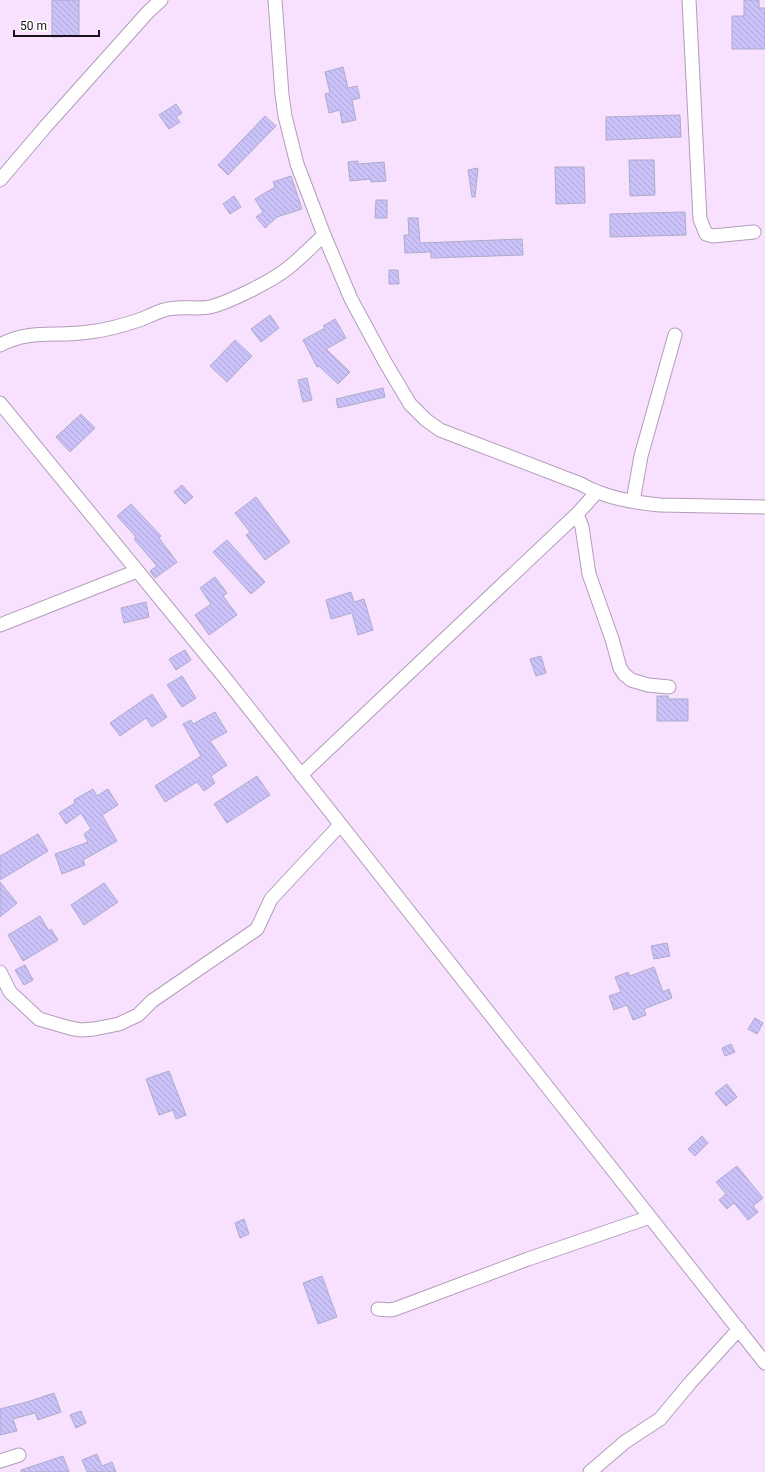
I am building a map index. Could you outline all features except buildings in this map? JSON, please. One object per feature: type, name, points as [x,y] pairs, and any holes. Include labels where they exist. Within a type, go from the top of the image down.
[{"type":"street","points":[[0,180],[46,126],[161,0]]},
{"type":"street","points":[[275,0],[281,84],[285,116],[297,164],[324,235],[351,299],[410,404],[426,420],[450,434],[581,484],[597,492],[645,504],[674,506],[765,507]]},
{"type":"street","points":[[689,0],[700,219],[702,227],[706,234],[713,236],[754,232]]},
{"type":"street","points":[[0,345],[7,341],[33,334],[72,334],[89,332],[106,329],[141,319],[166,309],[208,307],[222,303],[288,268],[324,235]]},
{"type":"street","points":[[633,501],[641,456],[675,335]]},
{"type":"street","points":[[0,403],[225,678],[765,1363]]},
{"type":"street","points":[[301,775],[577,514],[597,492]]},
{"type":"street","points":[[577,514],[583,534],[589,574],[612,639],[620,668],[631,680],[648,685],[669,687]]},
{"type":"street","points":[[0,625],[137,571]]},
{"type":"street","points":[[0,972],[10,992],[39,1019],[63,1027],[81,1030],[119,1024],[130,1020],[138,1015],[152,1001],[257,929],[270,899],[340,825]]},
{"type":"street","points":[[378,1309],[395,1309],[528,1259],[650,1217]]},
{"type":"street","points":[[590,1472],[625,1442],[660,1419],[690,1383],[739,1329]]},
{"type":"street","points":[[0,1461],[19,1455]]}]
